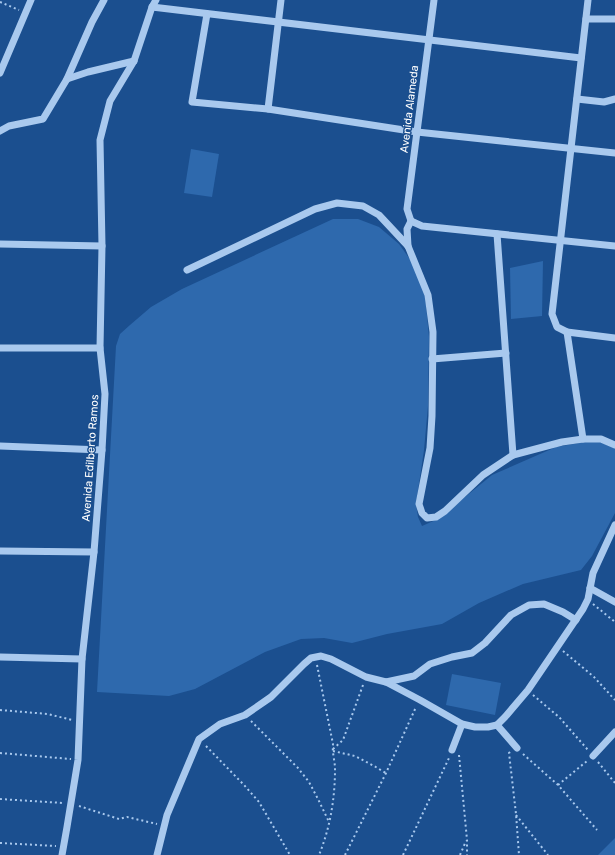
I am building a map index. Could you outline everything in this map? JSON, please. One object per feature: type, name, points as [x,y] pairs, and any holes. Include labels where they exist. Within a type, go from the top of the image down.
[{"type":"street","points":[[0,72],[31,0]]},
{"type":"street","points":[[0,131],[9,126],[43,119],[67,79],[92,22],[104,0]]},
{"type":"street","name":"Avenida Edilberto Ramos","points":[[62,855],[78,760],[82,660],[94,552],[105,394],[100,348],[102,246],[100,140],[110,101],[134,61],[152,7],[156,0]]},
{"type":"street","points":[[268,109],[281,0]]},
{"type":"street","name":"Avenida Alameda","points":[[408,246],[407,229],[411,220],[407,210],[434,0]]},
{"type":"street","points":[[588,0],[552,314],[557,327],[567,332],[615,338]]},
{"type":"street","points":[[152,7],[581,58]]},
{"type":"street","points":[[207,14],[192,102],[268,109],[417,132],[615,153]]},
{"type":"street","points":[[586,19],[615,19]]},
{"type":"street","points":[[67,79],[88,72],[134,61]]},
{"type":"street","points":[[577,99],[604,102],[615,99]]},
{"type":"street","points":[[187,270],[315,209],[337,203],[363,206],[379,215],[408,246],[428,295],[433,332],[432,424],[430,448],[419,504],[422,513],[427,518],[436,517],[445,511],[483,475],[513,455],[562,442],[583,439],[601,439],[615,445]]},
{"type":"street","points":[[411,220],[422,226],[615,246]]},
{"type":"street","points":[[497,234],[513,455]]},
{"type":"street","points":[[0,244],[102,246]]},
{"type":"street","points":[[567,332],[583,439]]},
{"type":"street","points":[[0,348],[100,348]]},
{"type":"street","points":[[432,359],[506,353]]},
{"type":"street","points":[[0,446],[102,450]]},
{"type":"street","points":[[156,855],[167,815],[199,739],[220,724],[245,715],[271,697],[311,658],[321,656],[331,659],[366,677],[386,682],[462,724],[475,727],[497,725],[528,690],[583,610],[588,599],[593,573],[612,537],[615,525]]},
{"type":"street","points":[[0,551],[94,552]]},
{"type":"street","points":[[590,588],[615,602]]},
{"type":"street","points":[[386,682],[414,676],[430,664],[452,657],[472,654],[485,643],[511,615],[529,605],[544,604],[563,612],[576,620]]},
{"type":"street","points":[[0,656],[82,660]]},
{"type":"street","points":[[452,750],[462,724]]},
{"type":"street","points":[[497,725],[517,748]]},
{"type":"street","points":[[593,756],[615,732]]},
{"type":"path","points":[[0,2],[26,13]]},
{"type":"path","points":[[588,599],[615,622]]},
{"type":"path","points":[[557,646],[594,677],[615,700]]},
{"type":"path","points":[[315,658],[333,744],[335,768],[334,801],[330,823],[319,855]]},
{"type":"path","points":[[333,750],[343,740],[366,677]]},
{"type":"path","points":[[528,690],[559,717],[615,783]]},
{"type":"path","points":[[345,855],[420,700]]},
{"type":"path","points":[[0,710],[48,714],[79,722]]},
{"type":"path","points":[[245,715],[298,768],[309,782],[330,823]]},
{"type":"path","points":[[199,739],[259,802],[290,855]]},
{"type":"path","points":[[519,855],[509,753],[517,748],[558,785],[597,830]]},
{"type":"path","points":[[333,750],[355,756],[386,773]]},
{"type":"path","points":[[403,855],[452,750],[459,754],[467,855]]},
{"type":"path","points":[[0,753],[78,760]]},
{"type":"path","points":[[558,785],[593,756]]},
{"type":"path","points":[[0,800],[71,803],[118,819],[127,817],[164,825]]},
{"type":"path","points":[[516,814],[548,855]]},
{"type":"path","points":[[460,855],[467,840]]},
{"type":"path","points":[[0,844],[63,846]]},
{"type":"shaded area","points":[[191,149],[219,154],[212,197],[184,193]]},
{"type":"shaded area","points":[[333,219],[358,219],[379,227],[399,244],[412,262],[425,294],[429,337],[428,406],[424,450],[416,504],[418,517],[422,526],[438,519],[492,475],[556,447],[585,442],[600,442],[615,448],[615,513],[592,556],[581,570],[523,584],[479,603],[442,624],[387,634],[352,643],[324,638],[301,639],[265,652],[195,689],[169,696],[97,692],[116,346],[120,334],[151,307],[182,289]]},
{"type":"shaded area","points":[[543,261],[542,316],[511,319],[510,268]]},
{"type":"shaded area","points":[[452,674],[501,683],[495,715],[446,705]]},
{"type":"shaded area","points":[[615,838],[615,855],[598,855]]}]
